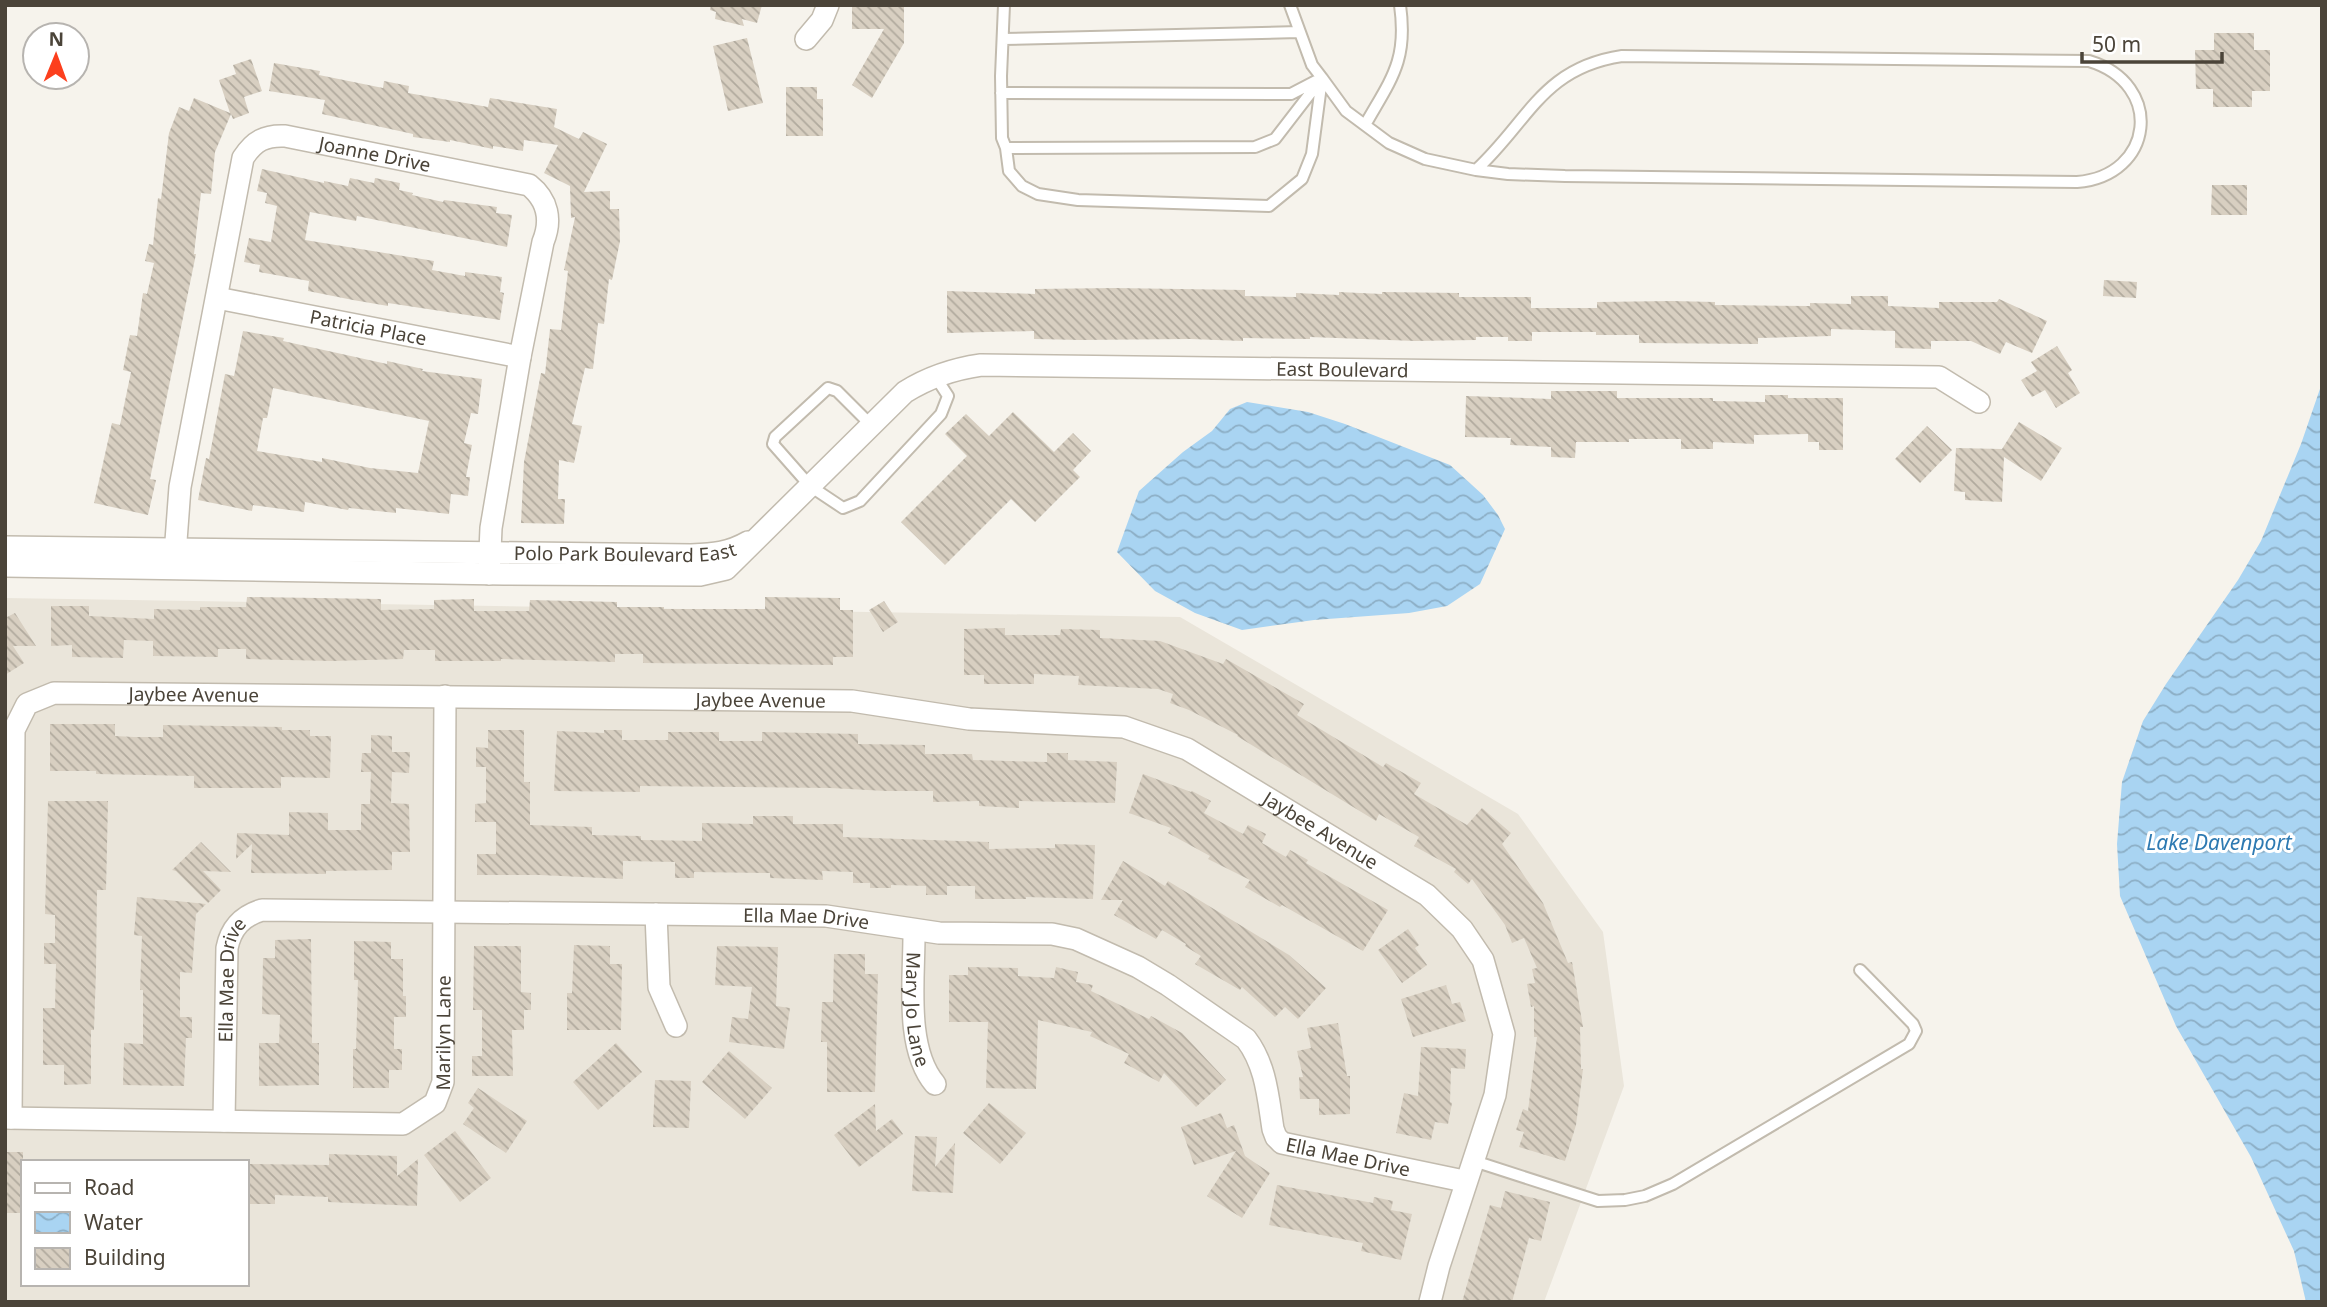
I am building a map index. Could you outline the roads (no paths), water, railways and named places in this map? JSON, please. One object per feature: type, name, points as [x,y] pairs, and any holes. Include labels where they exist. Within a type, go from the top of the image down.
[{"type":"street","points":[[806,39],[822,20],[828,5]]},
{"type":"street","name":"Joanne Drive","points":[[175,558],[180,487],[243,158],[260,139],[272,135],[529,185],[545,204],[548,225],[542,242],[520,357],[491,528],[490,564]]},
{"type":"street","name":"Patricia Place","points":[[217,298],[520,357]]},
{"type":"street","name":"East Boulevard","points":[[762,534],[905,393],[935,376],[959,368],[981,365],[1940,377],[1979,402]]},
{"type":"street","name":"Polo Park Boulevard East","points":[[5,547],[175,558],[490,564],[700,575],[726,569],[762,534]]},
{"type":"street","name":"Polo Park Boulevard East","points":[[5,566],[175,558]]},
{"type":"street","name":"Jaybee Avenue","points":[[8,1118],[15,730],[27,704],[54,693],[852,701],[969,719],[1124,727],[1187,749],[1427,894],[1462,929],[1483,960],[1504,1034],[1496,1095],[1439,1266],[1430,1302]]},
{"type":"street","name":"Marilyn Lane","points":[[8,1118],[402,1124],[435,1103],[443,1082],[445,696]]},
{"type":"street","name":"Ella Mae Drive","points":[[224,1121],[227,948],[232,932],[240,922],[246,916],[262,910],[826,916],[916,930],[974,935],[1052,934],[1076,939],[1108,952],[1168,985],[1246,1039],[1262,1066],[1273,1129],[1282,1143],[1459,1180],[1465,1185]]},
{"type":"street","points":[[656,914],[659,987],[676,1026]]},
{"type":"street","name":"Mary Jo Lane","points":[[916,930],[916,1041],[921,1061],[935,1084]]},
{"type":"lane","points":[[1004,5],[1002,138],[1009,171],[1023,186],[1038,194],[1056,198],[1269,206],[1302,179],[1312,154],[1322,78]]},
{"type":"lane","points":[[1290,5],[1312,65],[1346,111],[1389,143],[1425,159],[1476,170],[1565,176],[2077,182],[2102,177],[2117,169],[2129,157],[2137,142],[2141,121],[2131,88],[2113,71],[2090,61],[1622,56],[1588,64],[1562,77],[1538,99],[1497,151],[1476,170]]},
{"type":"lane","points":[[1365,125],[1398,68],[1404,31],[1400,5]]},
{"type":"lane","points":[[1003,38],[1299,32]]},
{"type":"lane","points":[[1001,93],[1291,94],[1322,78]]},
{"type":"lane","points":[[1006,148],[1255,147],[1275,139],[1322,78]]},
{"type":"lane","points":[[872,426],[837,391],[828,388],[775,437],[773,444],[810,486],[843,508],[860,501],[941,414],[947,396],[935,376]]},
{"type":"lane","points":[[1474,1161],[1598,1201],[1645,1196],[1674,1184],[1909,1044],[1916,1031],[1913,1024],[1860,970]]},
{"type":"water","name":"Lake Davenport","points":[[2322,383],[2322,1302],[2306,1302],[2294,1251],[2251,1157],[2176,1026],[2120,896],[2117,844],[2122,782],[2143,721],[2238,580],[2261,541],[2301,444]]},
{"type":"water","points":[[1247,402],[1308,412],[1450,465],[1483,495],[1505,529],[1480,584],[1447,606],[1409,613],[1314,620],[1242,630],[1195,613],[1155,591],[1117,552],[1139,491],[1183,452],[1212,431],[1230,409]]}]
